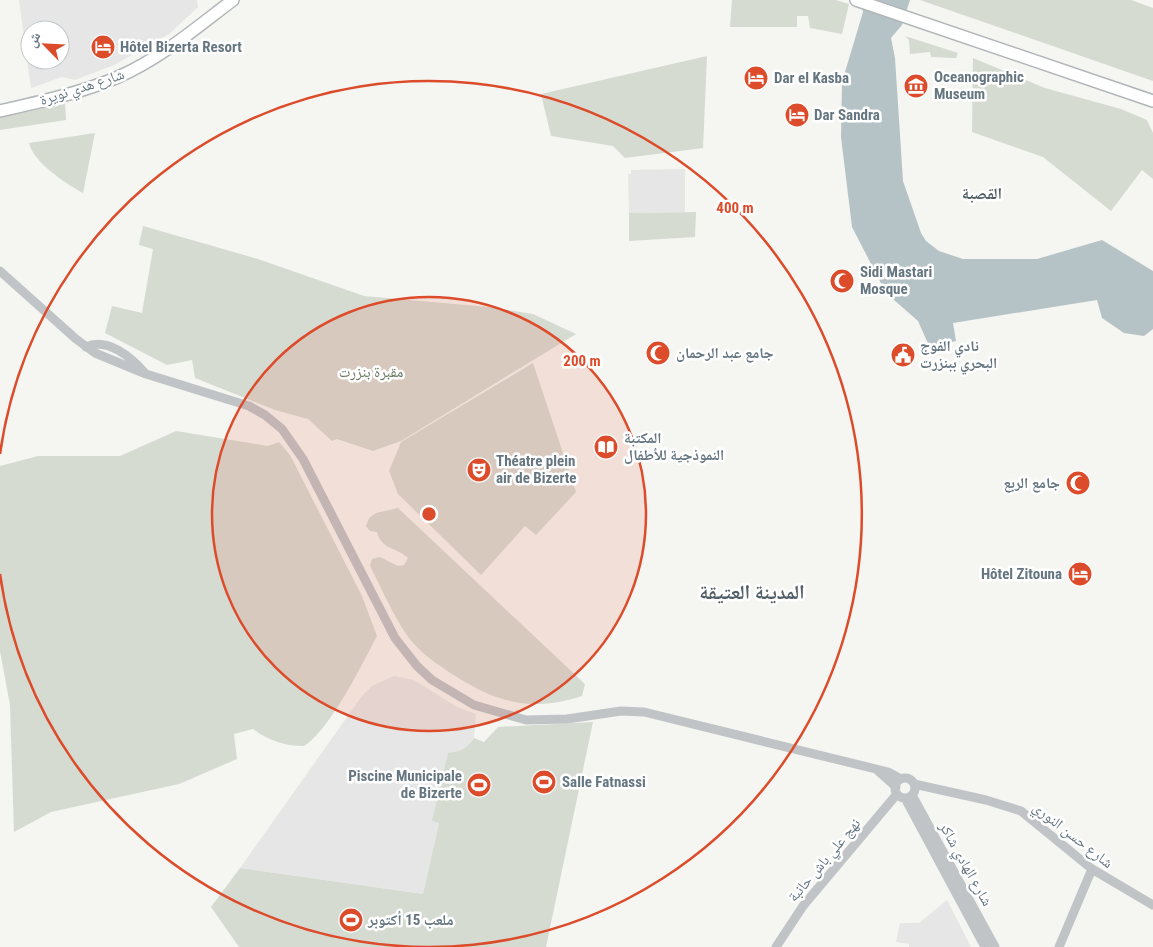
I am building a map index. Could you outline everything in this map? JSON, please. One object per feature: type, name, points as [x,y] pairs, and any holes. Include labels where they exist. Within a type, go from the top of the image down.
[{"type":"main road","name":"شارع هدي نويرة","points":[[0,111],[119,77],[142,65],[182,38],[233,0]]},
{"type":"main road","points":[[856,0],[1013,55],[1153,101]]},
{"type":"street","name":"شارع حسن النوري","points":[[0,271],[86,347],[146,374],[249,406],[266,415],[282,429],[303,459],[395,638],[418,666],[454,694],[492,712],[526,720],[567,719],[621,711],[644,712],[888,772],[902,791],[910,780],[914,784],[986,800],[1021,812],[1092,869],[1153,904]]},
{"type":"street","points":[[902,791],[914,784]]},
{"type":"street","name":"نهج علي باش حانبة","points":[[776,947],[803,906],[902,791]]},
{"type":"street","name":"شارع الهادي شاكر","points":[[902,791],[985,947]]},
{"type":"street","name":"شارع الهادي شاكر","points":[[902,791],[995,947]]},
{"type":"street","points":[[1059,947],[1092,869]]},
{"type":"shaded area","name":"Hôtel Bizerta Resort","points":[[19,0],[197,0],[198,7],[169,34],[114,65],[75,80],[62,77],[31,88],[29,70],[70,70],[70,20],[22,20]]},
{"type":"shaded area","points":[[861,0],[910,0],[902,25],[891,38],[895,58],[903,181],[921,233],[926,241],[939,251],[963,259],[1037,259],[1102,240],[1153,271],[1153,329],[1144,336],[1124,333],[1102,318],[1097,300],[953,323],[956,341],[930,348],[918,321],[886,293],[852,227],[841,137],[842,82],[863,12]]},
{"type":"shaded area","points":[[685,169],[685,212],[629,213],[628,174],[631,174],[631,170]]},
{"type":"shaded area","points":[[394,676],[414,680],[457,707],[476,714],[474,738],[467,747],[459,752],[433,821],[439,822],[423,894],[240,868],[362,696],[372,686]]},
{"type":"shaded area","points":[[947,900],[971,947],[909,947],[909,944],[896,942],[900,923],[919,923]]},
{"type":"green space","points":[[732,0],[836,0],[849,4],[842,34],[810,28],[808,16],[797,16],[797,27],[730,27]]},
{"type":"green space","points":[[920,0],[1131,0],[1153,8],[1153,81]]},
{"type":"green space","points":[[905,36],[958,53],[956,58],[931,57],[930,52],[910,54],[909,40]]},
{"type":"green space","points":[[707,56],[703,148],[625,158],[613,146],[551,136],[541,94]]},
{"type":"green space","points":[[973,58],[1045,88],[1121,109],[1147,120],[1153,133],[1153,179],[1142,170],[1111,211],[1043,157],[972,132]]},
{"type":"green space","points":[[65,103],[66,120],[0,130],[0,116]]},
{"type":"green space","points":[[95,133],[83,193],[43,165],[29,143]]},
{"type":"green space","points":[[696,212],[695,237],[629,241],[629,213]]},
{"type":"green space","name":"مقبرة بنزرت","points":[[143,226],[258,259],[364,296],[489,307],[533,314],[576,334],[401,441],[373,451],[337,439],[332,441],[308,419],[275,410],[195,378],[192,360],[167,365],[105,333],[112,306],[142,313],[153,249],[139,245]]},
{"type":"green space","name":"Théatre plein air de Bizerte","points":[[533,363],[576,492],[536,535],[525,526],[481,575],[398,494],[389,471],[401,442]]},
{"type":"green space","points":[[176,431],[268,446],[279,442],[290,455],[362,596],[377,636],[335,712],[314,738],[304,746],[277,742],[253,729],[234,734],[237,759],[179,784],[51,812],[14,832],[10,705],[0,651],[0,466],[38,456],[120,456]]},
{"type":"green space","points":[[398,508],[585,684],[582,696],[546,704],[514,702],[499,698],[468,684],[438,665],[420,650],[403,630],[370,566],[372,559],[380,557],[398,566],[404,565],[408,558],[385,545],[377,532],[370,531],[366,526],[369,518],[376,513]]},
{"type":"green space","points":[[593,722],[546,947],[239,947],[211,907],[240,868],[423,894],[439,823],[432,821],[448,753],[463,749],[474,738],[484,742],[498,727]]},
{"type":"place","name":"Hôtel Bizerta Resort","points":[[103,47]]},
{"type":"place","name":"Dar el Kasba","points":[[756,78]]},
{"type":"place","name":"Oceanographic Museum","points":[[916,86]]},
{"type":"place","name":"Dar Sandra","points":[[797,115]]},
{"type":"place","name":"Sidi Mastari Mosque","points":[[842,281]]},
{"type":"place","name":"جامع عبد الرحمان","points":[[658,353]]},
{"type":"place","name":"نادي الفوج البحري ببنزرت","points":[[903,355]]},
{"type":"place","name":"المكتبة النموذجية للأطفال","points":[[606,447]]},
{"type":"place","name":"Théatre plein air de Bizerte","points":[[479,470]]},
{"type":"place","name":"جامع الربع","points":[[1078,483]]},
{"type":"place","name":"Hôtel Zitouna","points":[[1080,574]]},
{"type":"place","name":"Salle Fatnassi","points":[[544,782]]},
{"type":"place","name":"Piscine Municipale de Bizerte","points":[[479,785]]},
{"type":"place","name":"ملعب 15 أكتوبر","points":[[351,920]]},
{"type":"district","name":"القصبة","points":[[982,193]]},
{"type":"district","name":"المدينة العتيقة","points":[[752,592]]}]
